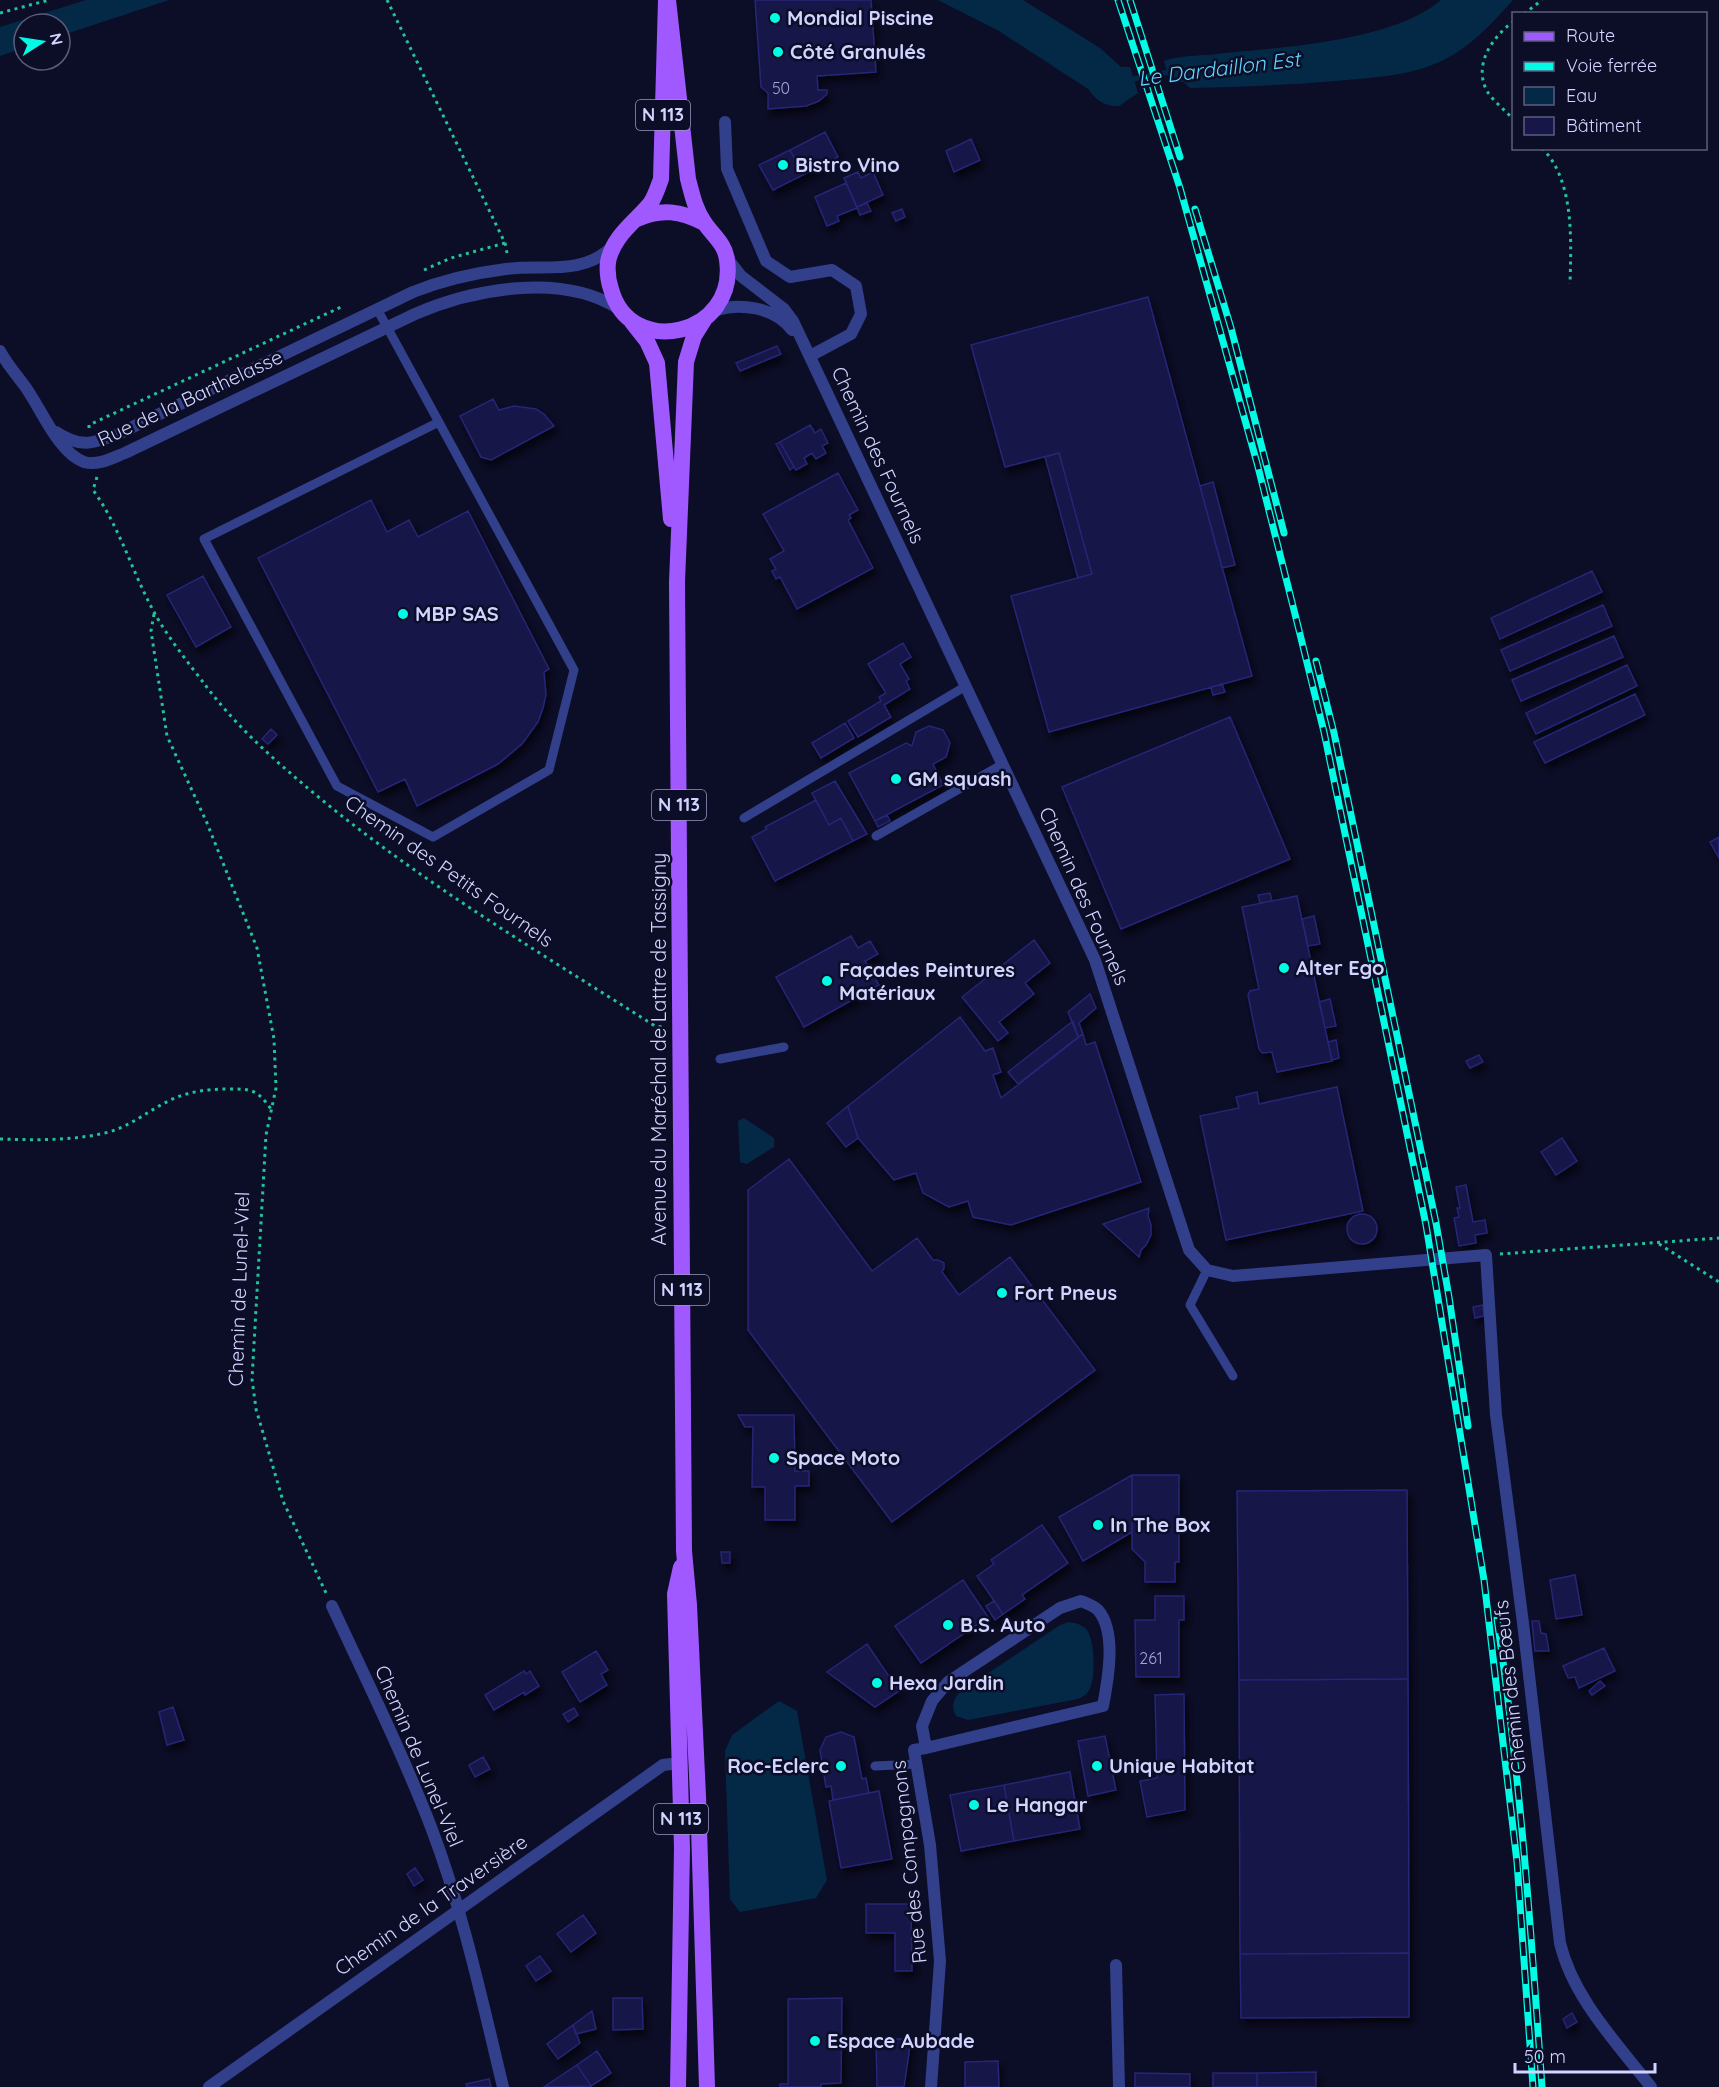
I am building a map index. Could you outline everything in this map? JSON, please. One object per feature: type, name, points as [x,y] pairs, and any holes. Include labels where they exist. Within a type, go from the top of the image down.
[{"type":"main road","name":"N 113","points":[[634,221],[652,201],[661,179],[667,0]]},
{"type":"main road","name":"N 113","points":[[667,0],[688,179],[693,200],[704,223]]},
{"type":"main road","points":[[666,211],[688,214],[704,223],[717,236],[727,258],[728,278],[724,295],[709,316],[688,328],[670,332],[655,331],[644,327],[625,314],[613,296],[608,278],[608,263],[612,248],[621,233],[634,221],[648,214],[666,211]]},
{"type":"main road","name":"Avenue du Maréchal de Lattre de Tassigny","points":[[625,314],[647,341],[657,363],[677,582]]},
{"type":"main road","name":"Avenue du Maréchal de Lattre de Tassigny","points":[[707,2087],[698,1796],[689,1605],[684,1551],[677,582],[687,362],[694,336],[709,316]]},
{"type":"main road","name":"Avenue du Maréchal de Lattre de Tassigny","points":[[678,2087],[682,1848],[675,1594],[684,1551]]},
{"type":"street","name":"Chemin des Fournels","points":[[725,122],[727,169],[766,261],[790,277],[832,270],[856,286],[861,314],[850,334],[808,352]]},
{"type":"street","name":"Rue de la Barthelasse","points":[[53,430],[81,444],[99,441],[118,434],[413,292],[439,282],[466,275],[509,269],[574,267],[601,258],[612,248]]},
{"type":"street","name":"Chemin des Fournels","points":[[727,258],[741,276],[784,309],[794,321],[1095,960],[1189,1250],[1207,1270]]},
{"type":"street","name":"Rue de la Barthelasse","points":[[53,430],[65,447],[78,459],[87,463],[101,462],[387,327],[455,299],[523,288],[576,291],[607,301],[625,314]]},
{"type":"street","name":"Chemin des Fournels","points":[[709,316],[736,307],[763,310],[788,324],[808,352]]},
{"type":"street","points":[[0,351],[4,366],[25,386],[53,430]]},
{"type":"street","points":[[1207,1270],[1233,1276],[1486,1255]]},
{"type":"street","name":"Chemin des Bœufs","points":[[1486,1255],[1496,1415],[1560,1943],[1572,1981],[1651,2087]]},
{"type":"street","name":"Rue des Compagnons","points":[[926,1748],[922,1726],[932,1701],[948,1682],[1060,1608],[1081,1601],[1097,1609],[1108,1630],[1108,1679],[1103,1707],[926,1748],[914,1750],[930,1845],[940,1961],[931,2087]]},
{"type":"street","name":"Chemin de Lunel-Viel","points":[[332,1606],[431,1828],[458,1909],[503,2087]]},
{"type":"street","name":"Chemin de la Traversière","points":[[209,2087],[663,1764],[679,1764]]},
{"type":"street","points":[[1116,1965],[1119,2087]]},
{"type":"lane","points":[[377,309],[439,422],[574,670],[549,770],[433,837],[337,786],[204,539],[439,422]]},
{"type":"lane","points":[[744,818],[966,686]]},
{"type":"lane","points":[[876,836],[1003,764]]},
{"type":"lane","points":[[720,1059],[784,1047]]},
{"type":"lane","points":[[1207,1270],[1190,1305],[1233,1376]]},
{"type":"lane","points":[[875,1766],[917,1764]]},
{"type":"path","points":[[0,13],[49,0]]},
{"type":"path","points":[[387,0],[505,243],[509,269]]},
{"type":"path","points":[[1527,12],[1542,0]]},
{"type":"path","points":[[1512,23],[1490,45],[1481,66],[1487,91],[1512,118]]},
{"type":"path","points":[[1544,150],[1564,187],[1571,225],[1570,284]]},
{"type":"path","name":"Chemin des Petits Fournels","points":[[93,490],[106,509],[154,613],[206,687],[242,730],[287,771],[369,838],[475,912],[655,1026],[680,1029]]},
{"type":"path","name":"Chemin de Lunel-Viel","points":[[154,613],[151,631],[167,736],[207,823],[257,948],[274,1039],[276,1088],[266,1135],[252,1378],[259,1419],[283,1501],[332,1606]]},
{"type":"path","points":[[0,1139],[80,1138],[108,1132],[138,1119],[174,1098],[198,1090],[251,1090],[263,1097],[271,1110]]},
{"type":"path","points":[[1486,1255],[1719,1238]]},
{"type":"path","points":[[1658,1244],[1719,1282]]},
{"type":"water","points":[[86,0],[169,0],[72,32],[72,12],[48,12]]},
{"type":"water","points":[[938,0],[1023,0],[1100,48],[1121,67],[1130,67],[1138,93],[1119,106],[1105,104],[1088,89],[999,31]]},
{"type":"water","points":[[1441,0],[1513,0],[1479,35],[1456,53],[1428,67],[1398,74],[1299,84],[1190,88],[1184,82],[1170,82],[1164,61],[1183,57],[1303,45],[1365,34],[1420,14]]},
{"type":"water","points":[[12,23],[12,52],[0,56],[0,27]]},
{"type":"water","points":[[744,1118],[774,1138],[774,1147],[747,1164],[740,1162],[738,1121]]},
{"type":"water","points":[[1069,1622],[1084,1627],[1091,1641],[1094,1659],[1093,1678],[1086,1695],[1078,1699],[968,1720],[956,1716],[954,1703],[960,1692],[1060,1625]]},
{"type":"water","points":[[779,1701],[797,1711],[827,1880],[816,1898],[740,1912],[730,1899],[725,1751],[732,1735]]},
{"type":"building","points":[[755,0],[871,0],[876,72],[817,76],[818,90],[827,90],[827,94],[819,101],[806,106],[768,109],[768,93],[761,87]]},
{"type":"building","points":[[825,132],[838,157],[803,175],[790,150]]},
{"type":"building","points":[[971,139],[980,160],[954,172],[946,151]]},
{"type":"building","points":[[790,150],[803,175],[773,190],[759,165]]},
{"type":"building","points":[[858,172],[861,178],[873,172],[883,195],[857,207],[844,178]]},
{"type":"building","points":[[846,183],[857,208],[837,216],[839,221],[827,226],[815,197]]},
{"type":"building","points":[[867,203],[871,211],[860,215],[857,207]]},
{"type":"building","points":[[902,209],[905,217],[896,221],[892,213]]},
{"type":"building","points":[[1148,297],[1252,676],[1049,732],[1011,596],[1092,574],[1059,453],[1005,467],[971,345]]},
{"type":"building","points":[[777,346],[781,354],[740,371],[736,363]]},
{"type":"building","points":[[493,399],[499,410],[514,406],[536,409],[544,414],[554,426],[491,460],[481,457],[460,416]]},
{"type":"building","points":[[810,425],[815,433],[821,429],[828,443],[822,446],[826,453],[816,459],[812,453],[804,458],[807,464],[796,470],[780,442]]},
{"type":"building","points":[[780,442],[794,467],[790,470],[776,444]]},
{"type":"building","points":[[1059,453],[1092,574],[1078,578],[1045,457]]},
{"type":"building","points":[[838,473],[858,510],[849,515],[851,518],[848,520],[873,568],[797,609],[780,577],[776,579],[772,571],[776,569],[770,559],[784,551],[763,514]]},
{"type":"building","points":[[1213,482],[1235,565],[1222,568],[1200,486]]},
{"type":"building","name":"MBP SAS","points":[[371,500],[387,532],[409,520],[418,537],[468,511],[549,669],[544,672],[546,695],[538,722],[522,744],[498,764],[417,806],[405,779],[378,792],[258,558]]},
{"type":"building","points":[[1592,571],[1602,592],[1500,639],[1491,618]]},
{"type":"building","points":[[203,576],[231,627],[196,647],[167,595]]},
{"type":"building","points":[[1603,605],[1612,626],[1510,671],[1501,650]]},
{"type":"building","points":[[1614,636],[1623,657],[1521,701],[1512,680]]},
{"type":"building","points":[[903,643],[911,657],[900,664],[909,679],[906,681],[910,689],[884,705],[891,717],[858,737],[848,721],[881,701],[879,697],[886,693],[868,664]]},
{"type":"building","points":[[1627,665],[1637,686],[1536,734],[1526,713]]},
{"type":"building","points":[[1222,684],[1225,692],[1213,695],[1211,687]]},
{"type":"building","points":[[1635,694],[1645,715],[1545,763],[1534,742]]},
{"type":"building","points":[[1230,717],[1290,859],[1121,929],[1062,787]]},
{"type":"building","points":[[845,723],[854,738],[821,758],[812,743]]},
{"type":"building","name":"GM squash","points":[[929,726],[943,730],[950,743],[946,757],[933,764],[943,785],[875,821],[849,773],[906,743],[912,746],[916,732]]},
{"type":"building","points":[[271,729],[277,735],[268,744],[262,739]]},
{"type":"building","points":[[835,781],[867,834],[853,841],[841,818],[829,825],[812,793]]},
{"type":"building","points":[[816,800],[829,825],[841,818],[853,841],[775,881],[752,837],[767,829],[765,827]]},
{"type":"building","points":[[887,815],[890,821],[878,827],[875,821]]},
{"type":"building","points":[[1719,837],[1719,858],[1710,842]]},
{"type":"building","points":[[1270,893],[1272,901],[1260,903],[1258,895]]},
{"type":"building","name":"Alter Ego","points":[[1297,896],[1332,1061],[1277,1072],[1272,1052],[1262,1053],[1259,1049],[1248,995],[1250,991],[1259,989],[1242,907]]},
{"type":"building","points":[[1314,916],[1320,944],[1308,946],[1302,919]]},
{"type":"building","name":"Façades Peintures Matériaux","points":[[851,936],[858,948],[870,941],[878,954],[865,961],[879,985],[804,1027],[776,977]]},
{"type":"building","points":[[1034,940],[1050,963],[1025,983],[1034,994],[999,1022],[1008,1033],[998,1041],[962,997]]},
{"type":"building","points":[[1090,994],[1096,1008],[1079,1023],[1083,1034],[1078,1037],[1068,1012]]},
{"type":"building","points":[[1330,999],[1336,1026],[1325,1028],[1319,1002]]},
{"type":"building","points":[[960,1017],[985,1051],[993,1048],[1001,1072],[993,1075],[1001,1098],[1083,1034],[1086,1045],[1095,1042],[1141,1182],[1011,1225],[973,1217],[968,1201],[949,1207],[923,1193],[916,1173],[894,1180],[858,1138],[848,1106]]},
{"type":"building","points":[[1073,1021],[1078,1037],[1018,1084],[1008,1072]]},
{"type":"building","points":[[1336,1040],[1339,1058],[1332,1060],[1328,1042]]},
{"type":"building","points":[[1479,1055],[1483,1062],[1470,1068],[1466,1061]]},
{"type":"building","points":[[1337,1087],[1363,1211],[1226,1240],[1200,1116],[1239,1108],[1236,1097],[1257,1092],[1259,1104]]},
{"type":"building","points":[[848,1106],[858,1138],[846,1147],[827,1123]]},
{"type":"building","points":[[1562,1138],[1577,1161],[1556,1175],[1541,1152]]},
{"type":"building","points":[[789,1159],[872,1271],[917,1238],[933,1260],[944,1263],[942,1272],[959,1295],[1010,1257],[1095,1370],[892,1522],[748,1330],[748,1190]]},
{"type":"building","points":[[1466,1185],[1473,1222],[1485,1220],[1487,1233],[1475,1235],[1476,1243],[1459,1246],[1454,1218],[1459,1217],[1457,1208],[1460,1208],[1456,1187]]},
{"type":"building","points":[[1149,1208],[1151,1235],[1139,1257],[1103,1224]]},
{"type":"building","points":[[1362,1214],[1368,1215],[1376,1223],[1376,1235],[1368,1243],[1362,1244],[1356,1243],[1348,1235],[1347,1229],[1348,1223],[1356,1215]]},
{"type":"building","points":[[1483,1305],[1484,1316],[1475,1318],[1473,1307]]},
{"type":"building","name":"Space Moto","points":[[738,1415],[794,1415],[795,1471],[809,1471],[809,1486],[795,1486],[795,1520],[765,1520],[765,1487],[752,1487],[753,1427],[745,1427]]},
{"type":"building","points":[[1132,1475],[1179,1475],[1179,1562],[1175,1562],[1175,1582],[1145,1582],[1145,1562],[1132,1549]]},
{"type":"building","name":"In The Box","points":[[1132,1475],[1132,1532],[1083,1561],[1059,1517]]},
{"type":"building","points":[[1407,1490],[1408,1679],[1239,1680],[1237,1491]]},
{"type":"building","points":[[1042,1525],[1068,1563],[1022,1595],[1025,1599],[1003,1614],[977,1576],[994,1564],[991,1560]]},
{"type":"building","points":[[721,1552],[730,1552],[730,1563],[722,1563]]},
{"type":"building","points":[[1575,1575],[1582,1615],[1556,1619],[1550,1580]]},
{"type":"building","points":[[963,1580],[988,1617],[921,1663],[895,1626]]},
{"type":"building","points":[[1155,1596],[1184,1596],[1184,1620],[1179,1620],[1179,1677],[1136,1677],[1135,1620],[1155,1620]]},
{"type":"building","points":[[994,1601],[1003,1614],[995,1620],[986,1606]]},
{"type":"building","points":[[1532,1621],[1539,1621],[1541,1633],[1546,1634],[1549,1651],[1535,1651]]},
{"type":"building","points":[[867,1644],[899,1691],[875,1707],[827,1672]]},
{"type":"building","points":[[1604,1648],[1615,1671],[1579,1688],[1575,1677],[1568,1678],[1563,1666]]},
{"type":"building","points":[[596,1651],[608,1670],[601,1674],[607,1685],[580,1702],[562,1672]]},
{"type":"building","points":[[524,1671],[526,1674],[530,1671],[539,1686],[494,1710],[485,1695]]},
{"type":"building","points":[[1408,1679],[1409,1953],[1240,1954],[1239,1680]]},
{"type":"building","points":[[1600,1681],[1605,1686],[1592,1695],[1589,1691]]},
{"type":"building","points":[[1184,1694],[1185,1810],[1147,1817],[1140,1781],[1157,1778],[1155,1695]]},
{"type":"building","points":[[173,1707],[184,1740],[167,1745],[159,1712]]},
{"type":"building","points":[[574,1708],[578,1715],[568,1722],[563,1714]]},
{"type":"building","name":"Roc-Eclerc","points":[[841,1732],[854,1737],[862,1779],[866,1778],[869,1793],[833,1800],[831,1786],[826,1787],[820,1750],[826,1737]]},
{"type":"building","name":"Unique Habitat","points":[[1105,1736],[1116,1790],[1088,1796],[1078,1741]]},
{"type":"building","points":[[483,1757],[490,1769],[475,1777],[469,1765]]},
{"type":"building","points":[[1070,1772],[1080,1829],[1014,1841],[1004,1785]]},
{"type":"building","points":[[1004,1785],[1014,1841],[961,1851],[950,1795]]},
{"type":"building","points":[[879,1791],[892,1859],[841,1868],[829,1801]]},
{"type":"building","points":[[415,1868],[423,1880],[414,1886],[407,1874]]},
{"type":"building","points":[[866,1904],[911,1904],[912,1971],[895,1971],[895,1933],[866,1933]]},
{"type":"building","points":[[583,1915],[596,1933],[571,1952],[557,1934]]},
{"type":"building","points":[[1409,1953],[1409,2017],[1241,2018],[1240,1954]]},
{"type":"building","points":[[540,1956],[551,1971],[536,1981],[526,1966]]},
{"type":"building","points":[[613,1998],[642,1998],[643,2029],[613,2030]]},
{"type":"building","name":"Espace Aubade","points":[[842,1998],[841,2083],[821,2084],[821,2087],[780,2087],[780,2084],[788,2084],[788,1999]]},
{"type":"building","points":[[592,2011],[596,2029],[576,2034],[573,2025]]},
{"type":"building","points":[[1572,2013],[1577,2022],[1567,2028],[1563,2019]]},
{"type":"building","points":[[573,2025],[580,2043],[558,2059],[547,2044]]},
{"type":"building","points":[[876,2039],[911,2039],[904,2087],[877,2087]]},
{"type":"building","points":[[597,2051],[611,2073],[591,2086],[577,2065]]},
{"type":"building","points":[[998,2061],[999,2087],[965,2087],[965,2062]]},
{"type":"building","points":[[577,2065],[591,2086],[544,2087]]},
{"type":"building","points":[[1316,2072],[1316,2087],[1257,2087],[1257,2073]]},
{"type":"building","points":[[1135,2073],[1190,2074],[1190,2087],[1135,2087]]},
{"type":"building","points":[[1213,2073],[1257,2073],[1257,2087],[1213,2087]]},
{"type":"building","points":[[489,2079],[491,2087],[467,2087],[466,2084]]},
{"type":"waterway","name":"Le Dardaillon Est","points":[[1129,80],[1173,71]]},
{"type":"railway","points":[[1118,0],[1180,188],[1257,463],[1297,622],[1324,732],[1426,1225],[1484,1580],[1517,1862],[1533,2087]]},
{"type":"railway","points":[[1130,0],[1180,157]]},
{"type":"railway","points":[[1195,209],[1231,328],[1284,533]]},
{"type":"railway","points":[[1316,661],[1334,733],[1436,1223],[1468,1426]]},
{"type":"railway","points":[[1497,1619],[1518,1794],[1542,2087]]},
{"type":"place","name":"Mondial Piscine","points":[[775,18]]},
{"type":"place","name":"Côté Granulés","points":[[778,52]]},
{"type":"place","name":"Bistro Vino","points":[[783,165]]},
{"type":"place","name":"MBP SAS","points":[[403,614]]},
{"type":"place","name":"GM squash","points":[[896,779]]},
{"type":"place","name":"Alter Ego","points":[[1284,968]]},
{"type":"place","name":"Façades Peintures Matériaux","points":[[827,981]]},
{"type":"place","name":"Fort Pneus","points":[[1002,1293]]},
{"type":"place","name":"Space Moto","points":[[774,1458]]},
{"type":"place","name":"In The Box","points":[[1098,1525]]},
{"type":"place","name":"B.S. Auto","points":[[948,1625]]},
{"type":"place","name":"Hexa Jardin","points":[[877,1683]]},
{"type":"place","name":"Roc-Eclerc","points":[[841,1766]]},
{"type":"place","name":"Unique Habitat","points":[[1097,1766]]},
{"type":"place","name":"Le Hangar","points":[[974,1805]]},
{"type":"place","name":"Espace Aubade","points":[[815,2041]]}]
